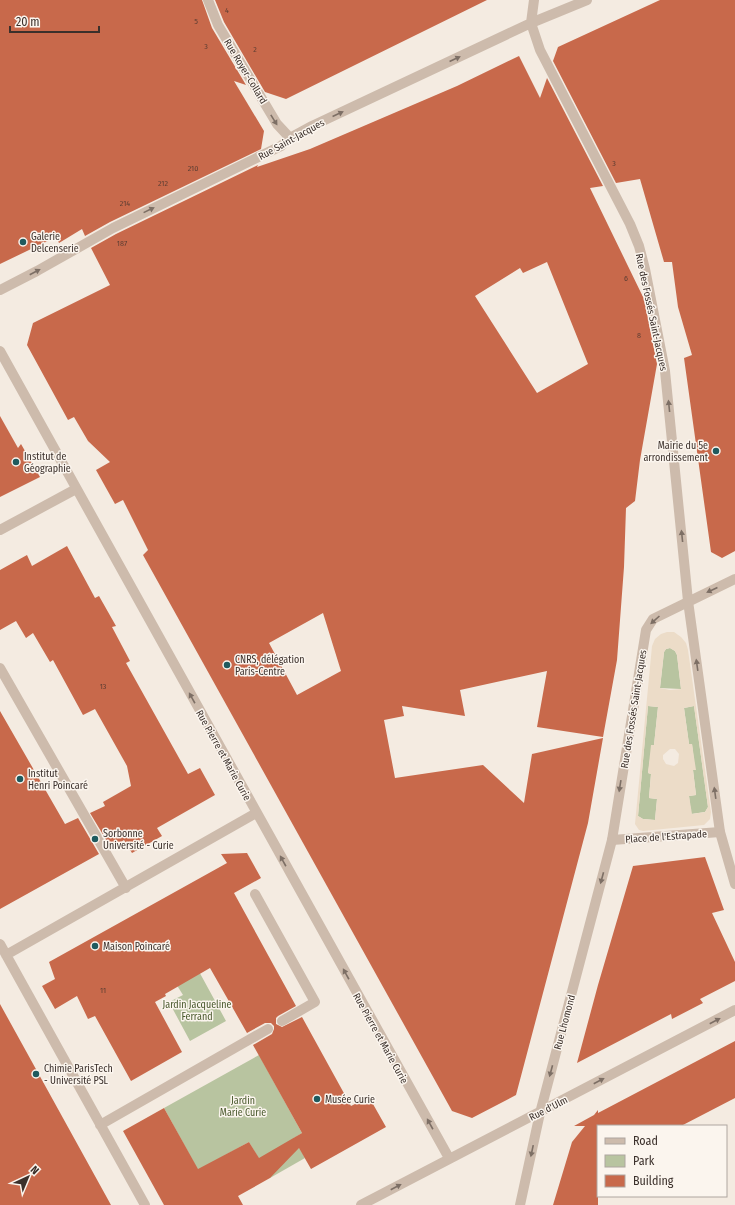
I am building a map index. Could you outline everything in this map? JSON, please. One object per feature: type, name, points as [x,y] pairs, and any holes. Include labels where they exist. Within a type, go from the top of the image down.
[{"type":"street","name":"Rue Royer-Collard","points":[[208,0],[218,25],[277,124],[290,138]]},
{"type":"street","points":[[531,23],[534,0]]},
{"type":"street","name":"Rue Saint-Jacques","points":[[0,290],[37,272],[113,228],[281,146],[290,138],[531,23],[587,0]]},
{"type":"street","name":"Rue des Fossés Saint-Jacques","points":[[531,23],[540,50],[630,224],[644,263],[665,371],[688,601],[720,832],[735,884]]},
{"type":"street","name":"Rue Pierre et Marie Curie","points":[[0,351],[449,1158]]},
{"type":"street","points":[[0,530],[76,489]]},
{"type":"street","points":[[688,601],[735,579]]},
{"type":"street","name":"Rue des Fossés Saint-Jacques","points":[[612,840],[646,630],[653,619],[688,601]]},
{"type":"street","points":[[0,668],[126,888]]},
{"type":"street","points":[[6,955],[256,813]]},
{"type":"street","name":"Place de l'Estrapade","points":[[612,840],[720,832]]},
{"type":"street","name":"Rue Lhomond","points":[[520,1205],[540,1113],[612,840]]},
{"type":"street","points":[[255,894],[315,1002],[282,1021]]},
{"type":"street","points":[[0,944],[145,1205]]},
{"type":"street","name":"Rue d'Ulm","points":[[361,1205],[735,1010]]},
{"type":"street","points":[[100,1125],[268,1029]]},
{"type":"green space","points":[[670,648],[675,651],[677,655],[681,689],[660,688],[664,652],[666,649]]},
{"type":"green space","points":[[648,706],[658,707],[654,745],[652,745],[648,773],[651,774],[649,798],[657,799],[655,820],[643,819],[638,816]]},
{"type":"green space","points":[[694,706],[708,807],[705,812],[691,814],[689,796],[696,795],[693,770],[695,770],[692,744],[689,744],[684,708]]},
{"type":"green space","name":"Jardin Jacqueline Ferrand","points":[[196,966],[226,1021],[190,1041],[169,1002],[183,995],[173,979]]},
{"type":"green space","name":"Jardin Marie Curie","points":[[259,1055],[302,1133],[294,1138],[305,1158],[270,1178],[249,1142],[198,1170],[164,1108]]},
{"type":"shaded area","points":[[674,632],[686,643],[688,650],[711,812],[710,819],[704,825],[643,831],[639,830],[635,824],[652,646],[655,639],[661,634]],"holes":[[[670,648],[675,651],[677,655],[681,689],[670,690],[660,688],[664,652],[666,649]],[[648,706],[658,707],[654,745],[651,745],[648,773],[651,774],[649,798],[657,799],[655,820],[643,819],[638,816]],[[694,706],[708,807],[705,812],[692,814],[689,796],[696,795],[693,770],[696,770],[692,744],[689,744],[684,708]],[[670,749],[675,749],[679,754],[678,763],[674,766],[666,764],[663,759],[663,755]]]},
{"type":"building","points":[[0,0],[202,0],[212,28],[246,85],[234,81],[264,131],[261,149],[110,222],[85,236],[82,229],[59,243],[56,237],[0,264]]},
{"type":"building","points":[[215,0],[487,0],[286,99],[265,92],[224,22]]},
{"type":"building","points":[[660,0],[735,0],[735,551],[722,558],[711,552],[684,358],[692,355],[678,307],[672,262],[664,262],[640,179],[616,183],[553,61],[558,47]]},
{"type":"building","points":[[519,56],[540,98],[547,78],[603,186],[590,188],[644,299],[657,364],[640,460],[635,501],[626,508],[624,567],[617,660],[603,737],[537,727],[547,671],[460,690],[465,716],[402,706],[404,716],[384,720],[395,778],[483,765],[524,803],[532,754],[603,738],[588,823],[516,1095],[472,1118],[452,1111],[143,555],[148,550],[123,500],[115,504],[96,470],[110,462],[88,441],[74,417],[68,420],[27,345],[33,323],[110,285],[91,248],[116,234],[258,165],[257,167],[310,149],[457,86]],"holes":[[[547,262],[588,364],[537,393],[475,296],[520,268],[523,273]],[[323,613],[341,671],[297,695],[269,643]]]},
{"type":"building","name":"Institut de Géographie","points":[[0,416],[18,448],[21,444],[40,477],[0,497]]},
{"type":"building","points":[[67,546],[95,598],[99,596],[116,626],[112,627],[130,661],[126,663],[188,774],[200,768],[215,795],[157,828],[162,836],[132,853],[124,840],[111,848],[90,813],[105,806],[103,802],[131,786],[127,766],[95,709],[83,715],[53,660],[50,662],[33,633],[26,638],[16,621],[0,630],[0,570],[27,555],[32,566]]},
{"type":"building","name":"Institut Henri Poincaré","points":[[0,711],[65,824],[78,818],[99,854],[0,909]]},
{"type":"building","points":[[247,853],[261,878],[234,893],[296,1006],[278,1016],[276,1018],[276,1024],[282,1027],[302,1017],[351,1106],[369,1097],[386,1127],[311,1169],[299,1148],[270,1178],[238,1196],[243,1205],[164,1205],[123,1131],[164,1108],[198,1169],[249,1142],[259,1158],[302,1133],[253,1045],[272,1034],[274,1026],[271,1023],[265,1023],[247,1033],[210,968],[165,994],[166,996],[155,1002],[182,1052],[131,1081],[95,1016],[88,1019],[77,996],[55,1009],[42,986],[55,979],[49,962],[227,863],[221,854]]},
{"type":"building","points":[[705,857],[724,910],[712,913],[735,962],[735,981],[700,999],[703,1003],[672,1019],[671,1014],[577,1063],[633,866]]},
{"type":"building","points":[[0,1004],[111,1205],[0,1205]]},
{"type":"building","points":[[735,1041],[735,1098],[683,1125],[597,1125],[598,1205],[553,1205],[572,1142],[585,1126],[574,1126],[594,1115],[598,1110],[598,1113]]},
{"type":"place","name":"Galerie Delcenserie","points":[[23,242]]},
{"type":"place","name":"Mairie du 5e arrondissement","points":[[716,451]]},
{"type":"place","name":"Institut de Géographie","points":[[16,462]]},
{"type":"place","name":"CNRS, délégation Paris-Centre","points":[[227,665]]},
{"type":"place","name":"Institut Henri Poincaré","points":[[20,779]]},
{"type":"place","name":"Sorbonne Université - Curie","points":[[95,839]]},
{"type":"place","name":"Maison Poincaré","points":[[95,946]]},
{"type":"place","name":"Chimie ParisTech - Université PSL","points":[[36,1074]]},
{"type":"place","name":"Musée Curie","points":[[317,1099]]}]
